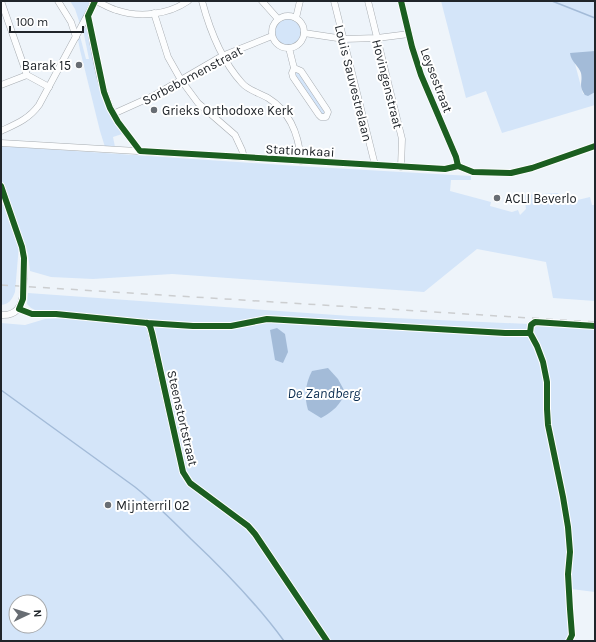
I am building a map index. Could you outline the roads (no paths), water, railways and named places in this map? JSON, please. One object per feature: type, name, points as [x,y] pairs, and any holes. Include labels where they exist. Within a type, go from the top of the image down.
[{"type":"street","points":[[1,1],[27,75],[49,87]]},
{"type":"street","points":[[58,1],[71,22],[76,37]]},
{"type":"street","points":[[1,131],[34,113],[96,1],[115,10],[141,14],[165,11],[188,1]]},
{"type":"street","points":[[202,1],[210,29],[222,56],[242,84],[272,101],[290,120],[298,138],[301,161]]},
{"type":"street","points":[[262,1],[278,19]]},
{"type":"street","points":[[296,18],[300,1]]},
{"type":"street","name":"Louis Sauvestrelaan","points":[[334,1],[374,165]]},
{"type":"street","name":"Hovingenstraat","points":[[368,1],[402,139],[401,167]]},
{"type":"street","name":"Leysestraat","points":[[401,1],[421,75],[456,156],[458,166]]},
{"type":"street","points":[[154,13],[168,57],[181,80],[198,103],[235,135],[244,157]]},
{"type":"street","points":[[88,16],[104,92],[113,114],[140,151]]},
{"type":"street","points":[[285,16],[296,18],[303,26],[304,33],[299,43],[289,48],[278,45],[272,36],[272,28],[278,19],[285,16]]},
{"type":"street","points":[[304,33],[344,39],[377,38],[409,34]]},
{"type":"street","name":"Sorbebomenstraat","points":[[113,114],[149,98],[222,56],[272,36]]},
{"type":"street","points":[[289,48],[294,68],[292,73],[293,77],[319,115],[321,117],[326,117],[328,112],[327,110],[301,71],[294,68]]},
{"type":"street","points":[[1,85],[27,75]]},
{"type":"street","name":"Stationkaai","points":[[1,144],[401,167],[445,169],[458,166]]},
{"type":"street","points":[[458,166],[473,172],[511,173],[532,168],[595,146]]},
{"type":"street","points":[[1,186],[3,198],[23,254],[24,278],[22,303],[19,309],[10,314],[1,315]]},
{"type":"street","name":"Steenstortstraat","points":[[19,309],[32,314],[56,314],[147,323],[150,326],[183,472],[190,483],[248,526],[255,534],[328,641]]},
{"type":"water","points":[[595,51],[595,92],[588,96],[585,95],[582,89],[581,73],[570,53]]},
{"type":"water","points":[[277,328],[285,334],[288,352],[283,363],[275,360],[270,330]]},
{"type":"water","name":"De Zandberg","points":[[328,368],[338,379],[345,392],[336,408],[321,418],[308,410],[306,390],[312,371]]},
{"type":"waterway","points":[[552,1],[595,18]]},
{"type":"waterway","points":[[1,390],[150,499],[252,601],[284,641]]},
{"type":"railway","points":[[1,285],[595,322]]},
{"type":"place","name":"Barak 15","points":[[79,65]]},
{"type":"place","name":"Grieks Orthodoxe Kerk","points":[[154,110]]},
{"type":"place","name":"ACLI Beverlo","points":[[497,198]]},
{"type":"place","name":"Mijnterril 02","points":[[108,505]]}]
